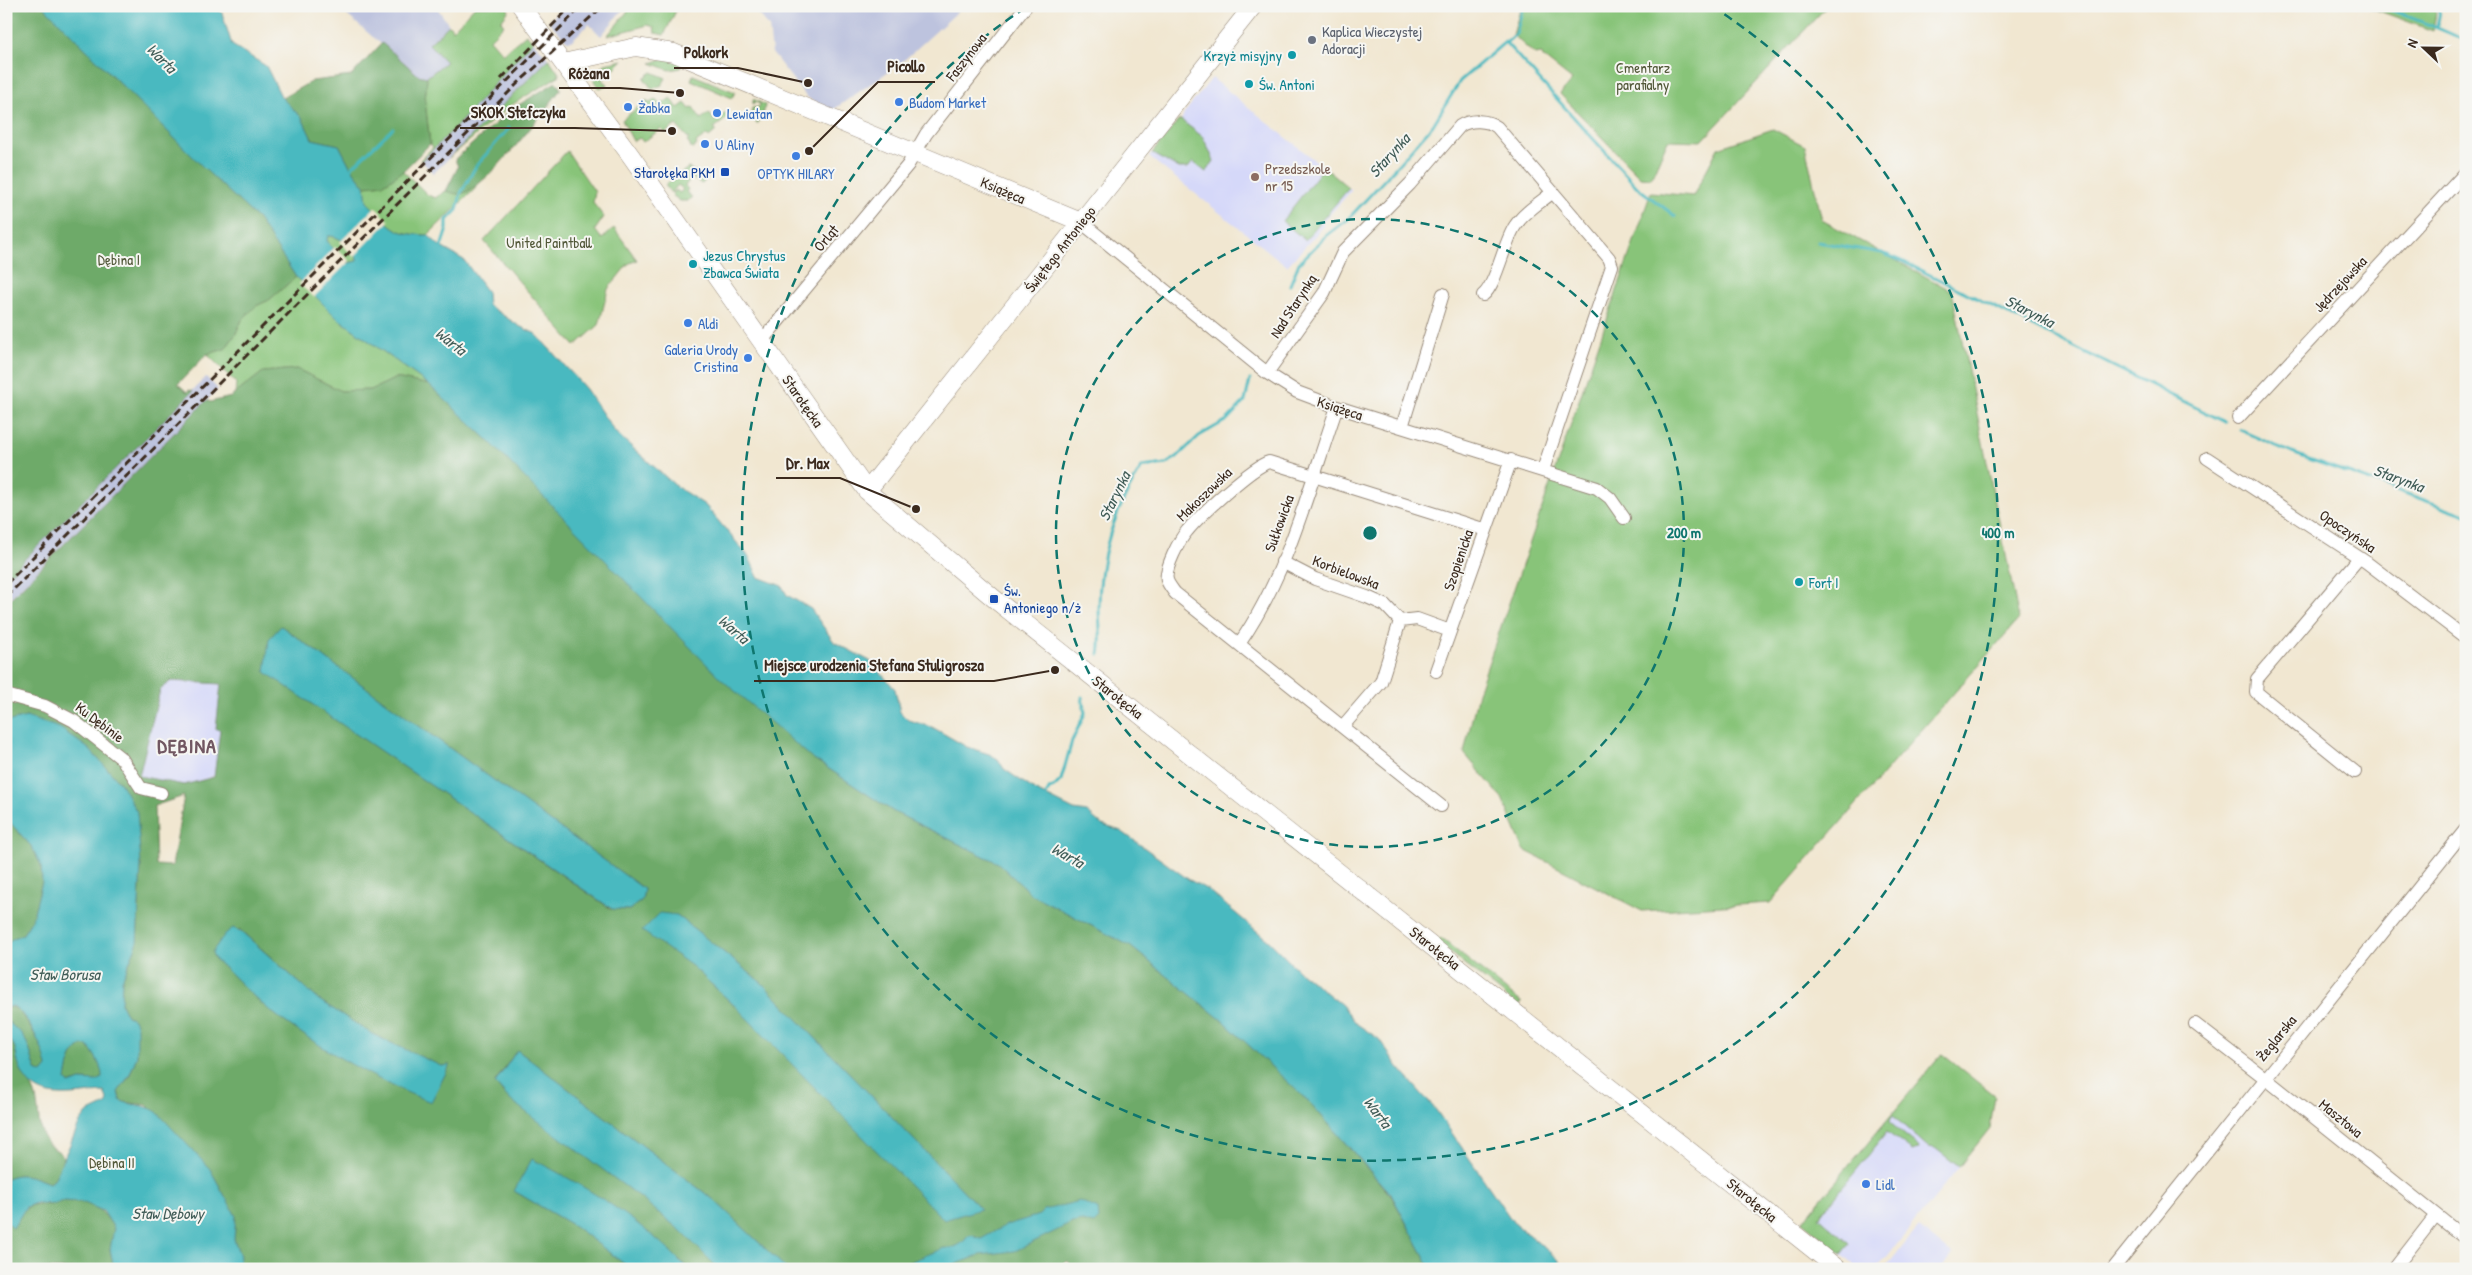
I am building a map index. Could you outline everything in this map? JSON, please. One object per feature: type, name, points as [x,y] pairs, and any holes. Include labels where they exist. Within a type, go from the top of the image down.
[{"type":"street","name":"Starołęcka","points":[[521,6],[563,62],[867,492],[996,601],[1838,1269]]},
{"type":"street","name":"Faszynowa","points":[[915,153],[926,134],[1026,6]]},
{"type":"street","name":"Świętego Antoniego","points":[[867,492],[1252,6]]},
{"type":"street","name":"Książęca","points":[[563,62],[636,47],[665,50],[915,153],[1079,226],[1267,373],[1297,392],[1337,407],[1597,488],[1610,498],[1624,518]]},
{"type":"street","name":"Nad Starynką","points":[[1267,373],[1324,292],[1337,259],[1343,252],[1410,184],[1462,124],[1486,122],[1493,124],[1609,258],[1612,266],[1543,470]]},
{"type":"street","name":"Orląt","points":[[761,342],[908,165],[915,153]]},
{"type":"street","name":"Jędrzejowska","points":[[2238,418],[2466,172]]},
{"type":"street","points":[[1483,295],[1491,288],[1500,257],[1515,227],[1553,192]]},
{"type":"street","points":[[1402,427],[1443,294]]},
{"type":"street","name":"Sułkowicka","points":[[1239,644],[1262,609],[1282,562],[1337,407]]},
{"type":"street","name":"Opoczyńska","points":[[2207,458],[2359,558],[2466,638]]},
{"type":"street","name":"Szopienicka","points":[[1436,671],[1511,460]]},
{"type":"street","name":"Makoszowska","points":[[1441,806],[1175,593],[1170,586],[1167,573],[1176,550],[1188,530],[1261,464],[1277,463],[1486,530]]},
{"type":"street","points":[[2355,772],[2256,692],[2255,686],[2257,679],[2359,558]]},
{"type":"street","name":"Korbielowska","points":[[1282,562],[1315,579],[1385,605],[1400,621]]},
{"type":"street","points":[[1343,726],[1381,682],[1400,621],[1417,619],[1450,631]]},
{"type":"street","name":"Ku Dębinie","points":[[6,695],[45,706],[74,721],[122,759],[141,788],[161,793]]},
{"type":"street","name":"Żeglarska","points":[[2113,1269],[2466,828]]},
{"type":"street","name":"Masztowa","points":[[2195,1024],[2466,1239]]},
{"type":"street","points":[[2394,1269],[2436,1215]]},
{"type":"shaded area","points":[[336,6],[436,6],[449,25],[429,44],[446,62],[427,77],[418,75]]},
{"type":"shaded area","points":[[564,6],[626,6],[601,36],[589,24],[571,41],[567,41],[549,22]]},
{"type":"shaded area","points":[[751,6],[964,6],[902,62],[827,114],[805,95],[772,53],[769,27]]},
{"type":"shaded area","points":[[533,41],[549,59],[434,173],[421,161],[456,127]]},
{"type":"shaded area","name":"Przedszkole nr 15","points":[[1212,78],[1352,190],[1323,222],[1323,227],[1287,266],[1149,157],[1178,121],[1181,120],[1185,112]]},
{"type":"shaded area","points":[[206,377],[218,389],[6,602],[6,578]]},
{"type":"shaded area","points":[[171,681],[221,684],[216,729],[220,729],[214,776],[185,785],[138,776],[160,690]]},
{"type":"shaded area","points":[[1895,1110],[1962,1164],[1881,1264],[1873,1269],[1859,1269],[1802,1222]]},
{"type":"shaded area","points":[[1919,1227],[1952,1254],[1941,1269],[1884,1269]]},
{"type":"green space","name":"Dębina I","points":[[6,6],[43,6],[208,172],[258,219],[296,277],[269,300],[256,306],[242,320],[235,335],[225,349],[207,354],[178,384],[187,392],[189,390],[193,391],[6,578]]},
{"type":"green space","points":[[475,6],[506,6],[509,10],[501,21],[504,25],[490,39],[503,54],[526,34],[533,41],[456,127],[421,161],[433,147],[430,144],[425,101],[427,77],[446,62],[429,44],[449,25],[453,30]]},
{"type":"green space","points":[[632,6],[675,6],[675,13],[664,35],[655,33],[654,27],[648,25],[607,36]]},
{"type":"green space","name":"Cmentarz parafialny","points":[[1521,6],[1827,6],[1702,141],[1668,140],[1651,178],[1640,177],[1560,94],[1572,80],[1543,57],[1542,54],[1535,55],[1513,35]]},
{"type":"green space","points":[[2366,6],[2437,6],[2433,31]]},
{"type":"green space","points":[[382,43],[418,75],[427,77],[425,101],[430,144],[403,171],[384,184],[365,186],[351,168],[339,145],[312,139],[302,118],[282,98],[312,81],[351,76]]},
{"type":"green space","points":[[549,59],[560,75],[510,106],[449,158]]},
{"type":"green space","points":[[662,59],[683,61],[681,68],[669,70],[651,63]]},
{"type":"green space","points":[[623,60],[602,80],[608,85],[600,89],[594,81],[594,73],[605,64]]},
{"type":"green space","points":[[652,72],[666,78],[662,85],[652,89],[644,78]]},
{"type":"green space","points":[[693,75],[735,92],[732,98],[691,80]]},
{"type":"green space","points":[[556,82],[561,89],[514,148],[485,179],[472,189],[461,194],[446,191],[458,167],[455,159],[512,109]]},
{"type":"green space","points":[[671,98],[678,108],[685,103],[690,109],[693,107],[701,119],[709,113],[715,121],[726,112],[729,117],[714,128],[716,131],[709,137],[707,135],[696,143],[697,145],[692,149],[687,141],[689,139],[676,125],[665,133],[661,129],[643,142],[640,138],[633,141],[622,120],[647,100],[649,103],[655,99],[660,105]]},
{"type":"green space","points":[[753,99],[765,105],[763,116],[757,124],[751,116],[752,108],[759,107],[760,104],[755,102],[753,104]]},
{"type":"green space","points":[[1181,120],[1203,137],[1214,161],[1206,172],[1193,162],[1188,168],[1178,168],[1152,153],[1178,121]]},
{"type":"green space","points":[[1773,129],[1805,146],[1822,220],[1952,291],[2019,619],[1770,903],[1642,911],[1524,850],[1502,798],[1464,753],[1478,693],[1651,192],[1693,196],[1718,148]]},
{"type":"green space","name":"United Paintball","points":[[567,151],[595,192],[593,203],[604,217],[595,230],[602,239],[614,228],[637,260],[628,264],[608,289],[599,325],[575,346],[484,241]]},
{"type":"green space","points":[[1324,167],[1349,188],[1305,240],[1282,221]]},
{"type":"green space","points":[[688,168],[708,177],[702,184],[691,178],[685,186],[688,189],[686,192],[692,197],[687,201],[680,201],[672,195],[676,190],[680,193],[683,189],[678,185],[671,193],[665,185]]},
{"type":"green space","points":[[403,171],[428,195],[435,198],[446,191],[461,194],[478,186],[428,235],[416,235],[393,228],[366,202],[365,186],[384,184]]},
{"type":"green space","points":[[328,236],[337,238],[347,244],[354,252],[357,261],[348,263],[329,244]]},
{"type":"green space","points":[[296,277],[336,317],[429,385],[396,378],[371,390],[341,391],[297,369],[263,372],[235,394],[236,383],[207,354],[225,349],[235,335],[242,320],[256,306],[269,300]]},
{"type":"green space","points":[[297,369],[341,391],[371,390],[396,378],[429,385],[487,439],[811,757],[894,812],[998,863],[1031,894],[1130,946],[1223,1021],[1312,1105],[1392,1197],[1431,1269],[1074,1269],[1068,1261],[1054,1269],[787,1269],[714,1200],[517,1050],[495,1082],[503,1093],[681,1231],[719,1269],[688,1269],[680,1260],[514,1191],[574,1226],[631,1269],[238,1269],[240,1256],[234,1239],[236,1216],[210,1169],[147,1105],[120,1100],[118,1091],[129,1077],[137,1056],[134,1019],[127,1016],[121,1004],[122,980],[137,944],[141,864],[121,784],[89,749],[60,728],[26,717],[6,722],[6,603],[207,400],[210,402],[231,397],[263,372]],"holes":[[[281,626],[644,889],[642,900],[629,910],[611,909],[266,672]],[[171,681],[221,684],[216,729],[220,730],[214,777],[184,785],[139,776],[160,690]],[[184,796],[172,866],[156,865],[154,806]],[[677,915],[762,983],[981,1209],[736,1007],[692,966]],[[239,929],[319,1000],[372,1034],[441,1066],[450,1065],[431,1101],[392,1085],[351,1064],[294,1028],[252,995],[214,958]]]},
{"type":"green space","points":[[6,818],[31,846],[41,865],[42,882],[32,920],[23,934],[12,939],[6,945]]},
{"type":"green space","points":[[1442,939],[1522,1003],[1518,1006],[1435,941]]},
{"type":"green space","points":[[8,1006],[18,1009],[40,1044],[47,1067],[42,1073],[36,1070],[28,1045],[22,1034],[6,1020]]},
{"type":"green space","points":[[6,1040],[10,1040],[14,1046],[20,1068],[35,1095],[40,1128],[43,1135],[48,1144],[63,1156],[57,1175],[49,1183],[22,1175],[11,1176],[6,1179]]},
{"type":"green space","points":[[82,1045],[88,1046],[96,1057],[102,1070],[102,1078],[98,1081],[80,1080],[69,1084],[66,1080],[70,1061]]},
{"type":"green space","points":[[1942,1054],[1995,1096],[1990,1128],[1959,1167],[1935,1148],[1928,1147],[1893,1116],[1889,1122],[1916,1144],[1918,1149],[1912,1151],[1887,1132],[1819,1217],[1850,1244],[1842,1254],[1802,1222]]},
{"type":"green space","points":[[62,1201],[80,1202],[93,1206],[109,1220],[114,1228],[110,1250],[114,1269],[6,1269],[6,1221],[14,1226],[20,1215],[30,1206],[54,1204]]},
{"type":"water","name":"Warta","points":[[43,6],[216,6],[222,13],[232,45],[266,66],[282,98],[302,118],[312,139],[339,145],[351,168],[365,186],[367,202],[393,228],[416,235],[428,235],[441,247],[464,260],[487,292],[488,305],[519,326],[536,334],[586,389],[615,432],[677,487],[705,505],[749,557],[758,577],[782,586],[787,595],[811,609],[834,642],[870,661],[895,689],[900,712],[908,720],[932,727],[967,747],[998,759],[1004,769],[1036,791],[1074,810],[1087,812],[1102,825],[1121,831],[1188,879],[1208,890],[1270,942],[1299,971],[1342,1005],[1357,1024],[1379,1039],[1398,1067],[1436,1110],[1513,1222],[1558,1259],[1563,1269],[1431,1269],[1392,1196],[1312,1105],[1223,1021],[1130,946],[1031,894],[998,863],[894,812],[811,757],[721,679],[487,439],[429,385],[336,317],[296,277],[258,219],[208,172]],"holes":[[[328,236],[332,236],[347,244],[354,252],[357,261],[348,263],[329,244]]]},
{"type":"water","points":[[281,626],[644,889],[642,900],[629,910],[612,909],[265,672],[269,639]]},
{"type":"water","name":"Staw Borusa","points":[[26,717],[60,728],[89,749],[121,784],[137,812],[141,864],[137,944],[122,980],[121,1004],[127,1016],[134,1019],[137,1027],[137,1056],[129,1076],[118,1092],[120,1100],[147,1107],[157,1112],[210,1169],[236,1216],[234,1239],[240,1256],[238,1269],[114,1269],[110,1249],[114,1228],[103,1211],[82,1202],[36,1203],[26,1207],[13,1228],[6,1221],[6,1179],[11,1176],[22,1175],[49,1183],[54,1180],[80,1122],[87,1113],[106,1104],[108,1101],[104,1092],[54,1095],[33,1087],[25,1078],[19,1065],[13,1043],[10,1040],[6,1040],[6,1020],[22,1034],[28,1045],[36,1070],[42,1073],[47,1067],[39,1043],[24,1017],[13,1006],[6,1008],[6,945],[12,939],[23,934],[32,920],[42,882],[41,865],[31,846],[6,818],[6,722]],"holes":[[[82,1045],[88,1046],[100,1065],[102,1078],[97,1081],[80,1080],[69,1084],[66,1080],[72,1056]]]},
{"type":"water","points":[[660,913],[677,915],[762,983],[981,1209],[944,1220],[736,1007],[692,966],[642,931]]},
{"type":"water","points":[[233,928],[243,933],[319,1000],[372,1034],[441,1066],[450,1065],[431,1102],[392,1085],[331,1053],[260,1002],[214,958],[212,952],[225,934]]},
{"type":"water","points":[[517,1050],[714,1200],[787,1269],[719,1269],[681,1231],[638,1196],[510,1100],[495,1083]]},
{"type":"water","points":[[532,1159],[595,1194],[635,1221],[688,1269],[631,1269],[574,1226],[514,1191]]},
{"type":"water","points":[[1080,1201],[1098,1209],[1099,1219],[1094,1224],[1082,1221],[1072,1223],[1015,1251],[980,1255],[944,1269],[892,1269],[944,1248],[957,1246],[971,1235],[981,1239],[1006,1225],[1039,1215],[1044,1210]]},
{"type":"pier","points":[[375,207],[389,221],[354,257],[340,242]]},
{"type":"pier","points":[[335,247],[350,261],[314,297],[299,284]]},
{"type":"waterway","name":"Starynka","points":[[1507,42],[1516,34],[1523,6]]},
{"type":"waterway","name":"Starynka","points":[[2381,6],[2466,41]]},
{"type":"waterway","name":"Starynka","points":[[2437,27],[2441,6]]},
{"type":"waterway","name":"Starynka","points":[[1290,285],[1299,263],[1326,236],[1348,219],[1433,125],[1460,81],[1505,42],[1638,188],[1675,216]]},
{"type":"waterway","points":[[351,168],[393,128]]},
{"type":"waterway","points":[[441,247],[447,229],[447,220],[457,210],[461,193],[476,166],[509,128]]},
{"type":"waterway","name":"Starynka","points":[[1818,242],[1882,253],[1902,261],[2225,422]]},
{"type":"waterway","name":"Starynka","points":[[1099,654],[1099,608],[1102,570],[1110,534],[1123,500],[1142,467],[1166,464],[1177,457],[1199,436],[1227,420],[1245,401],[1250,380]]},
{"type":"waterway","name":"Starynka","points":[[2240,430],[2292,453],[2466,515]]},
{"type":"waterway","name":"Starynka","points":[[1044,800],[1049,789],[1061,780],[1072,741],[1085,713],[1082,697]]},
{"type":"railway","points":[[501,79],[571,6]]},
{"type":"railway","points":[[6,584],[582,6]]},
{"type":"railway","points":[[6,597],[516,85],[603,6]]},
{"type":"place","name":"Kaplica Wieczystej Adoracji","points":[[1312,40]]},
{"type":"place","name":"Krzyż misyjny","points":[[1292,55]]},
{"type":"place","name":"Polkork","points":[[808,83]]},
{"type":"place","name":"Św. Antoni","points":[[1249,84]]},
{"type":"place","name":"Różana","points":[[680,93]]},
{"type":"place","name":"Budom Market","points":[[899,102]]},
{"type":"place","name":"Żabka","points":[[628,107]]},
{"type":"place","name":"Lewiatan","points":[[717,113]]},
{"type":"place","name":"SKOK Stefczyka","points":[[672,131]]},
{"type":"place","name":"U Aliny","points":[[705,144]]},
{"type":"place","name":"Picollo","points":[[809,151]]},
{"type":"place","name":"OPTYK HILARY","points":[[796,156]]},
{"type":"place","name":"Starołęka PKM","points":[[725,172]]},
{"type":"place","name":"Przedszkole nr 15","points":[[1255,177]]},
{"type":"place","name":"Jezus Chrystus Zbawca Świata","points":[[693,264]]},
{"type":"place","name":"Aldi","points":[[688,323]]},
{"type":"place","name":"Galeria Urody Cristina","points":[[748,358]]},
{"type":"place","name":"Dr. Max","points":[[916,509]]},
{"type":"place","name":"Fort I","points":[[1799,582]]},
{"type":"place","name":"Św. Antoniego n/ż","points":[[994,599]]},
{"type":"place","name":"Miejsce urodzenia Stefana Stuligrosza","points":[[1055,670]]},
{"type":"place","name":"Lidl","points":[[1866,1184]]},
{"type":"district","name":"DĘBINA","points":[[187,745]]},
{"type":"park label","name":"Dębina II","points":[[112,1162]]},
{"type":"water label","name":"Staw Dębowy","points":[[168,1213]]}]
